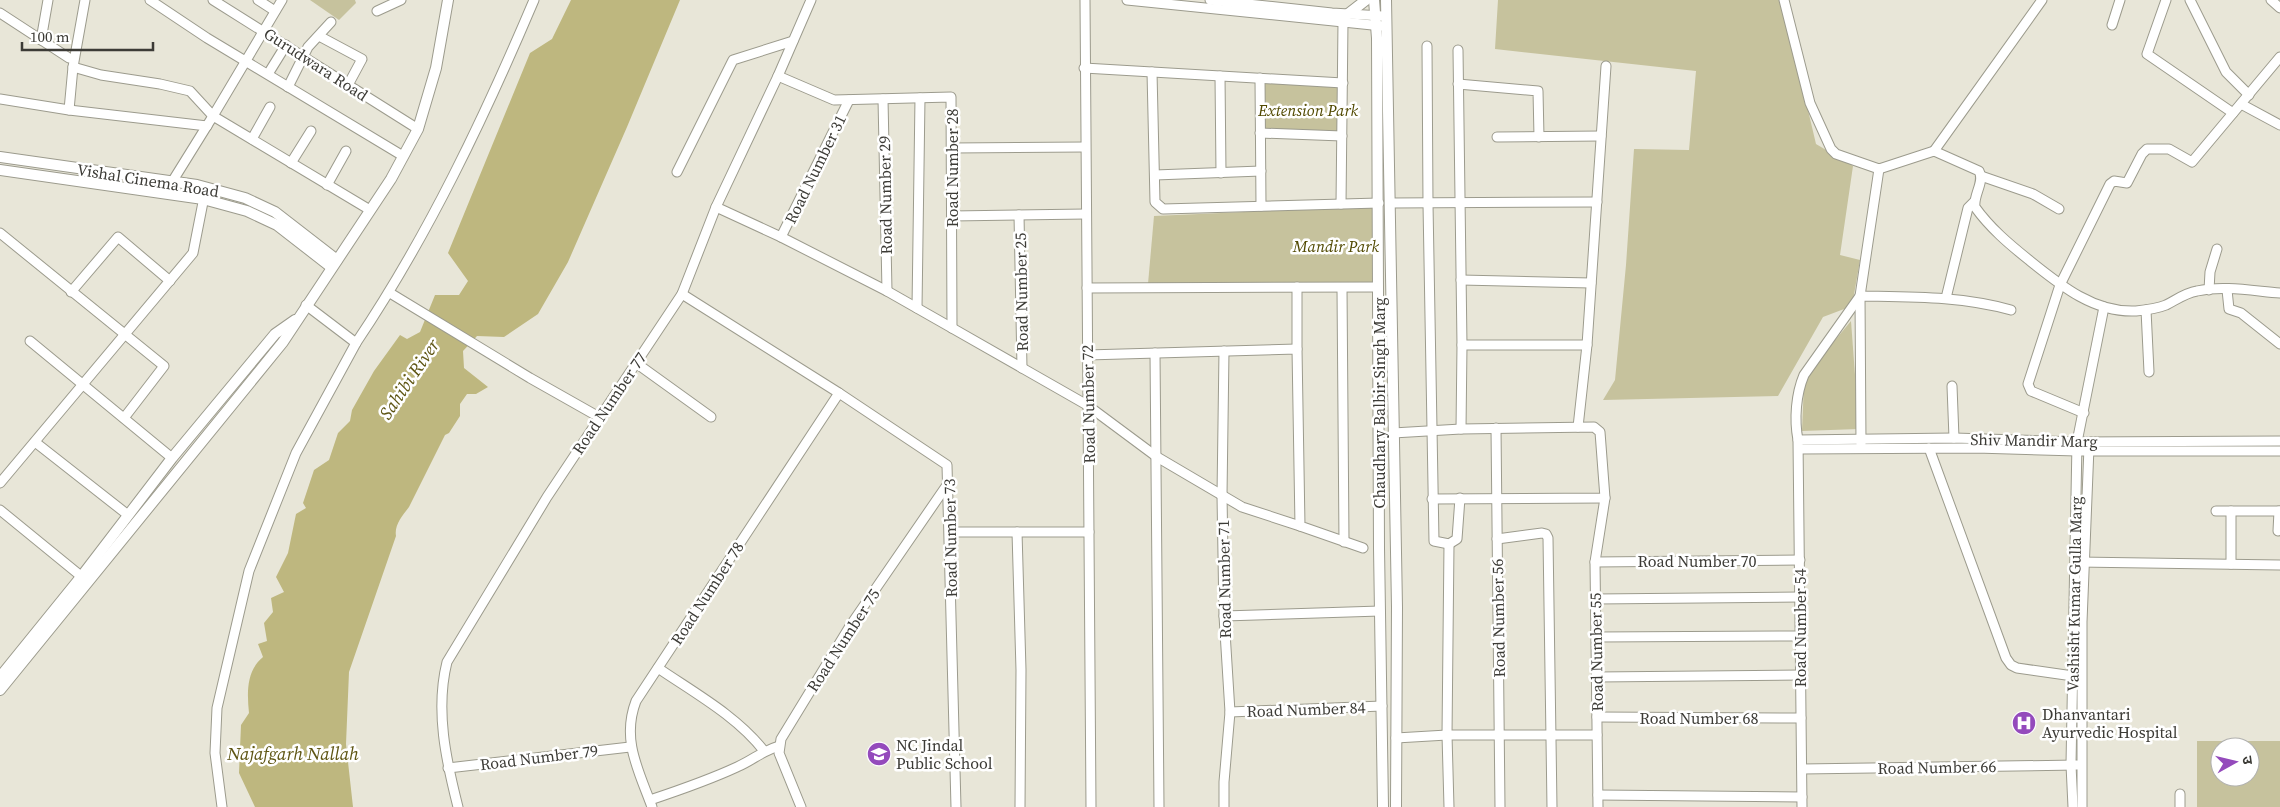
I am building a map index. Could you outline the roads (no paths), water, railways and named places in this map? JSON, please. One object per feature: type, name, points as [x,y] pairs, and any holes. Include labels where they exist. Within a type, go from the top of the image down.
[{"type":"street","points":[[41,40],[48,0]]},
{"type":"street","points":[[69,110],[73,67],[85,0]]},
{"type":"street","points":[[150,0],[246,61],[403,156]]},
{"type":"street","points":[[258,0],[275,11]]},
{"type":"street","points":[[172,182],[282,0]]},
{"type":"street","points":[[377,11],[401,0]]},
{"type":"street","points":[[0,690],[15,665],[84,579],[283,342],[296,319],[392,177],[418,129],[436,68],[448,0]]},
{"type":"street","points":[[222,807],[215,753],[217,708],[249,572],[296,453],[356,343],[390,293],[462,160],[534,0]]},
{"type":"street","name":"Road Number 77","points":[[458,807],[448,768],[441,706],[442,684],[447,662],[547,497],[682,294],[716,207],[778,76],[811,0]]},
{"type":"street","name":"Road Number 72","points":[[1085,0],[1084,68],[1091,807]]},
{"type":"street","points":[[1127,0],[1382,21]]},
{"type":"street","points":[[1210,0],[1258,2],[1346,18]]},
{"type":"street","points":[[1342,204],[1342,83],[1346,18],[1366,0]]},
{"type":"street","name":"Chaudhary Balbir Singh Marg","points":[[1374,0],[1382,21],[1391,203],[1397,607],[1396,807]]},
{"type":"street","name":"Chaudhary Balbir Singh Marg","points":[[1383,807],[1378,287],[1382,21],[1386,0]]},
{"type":"street","points":[[1784,0],[1810,103],[1831,149],[1844,159],[1879,169],[1934,151],[2042,0]]},
{"type":"street","points":[[2112,25],[2120,0]]},
{"type":"street","points":[[2166,0],[2147,52],[2148,56],[2233,113]]},
{"type":"street","points":[[2190,0],[2226,72],[2249,95]]},
{"type":"street","points":[[2271,0],[2280,8]]},
{"type":"street","name":"Gurudwara Road","points":[[218,1],[418,129]]},
{"type":"street","points":[[0,13],[70,58]]},
{"type":"street","points":[[288,86],[305,57],[308,47],[331,22]]},
{"type":"street","points":[[319,36],[362,59],[348,85]]},
{"type":"street","points":[[677,172],[733,60],[793,40]]},
{"type":"street","points":[[268,74],[286,45]]},
{"type":"street","points":[[1427,46],[1434,541],[1449,544],[1458,538],[1460,498]]},
{"type":"street","points":[[1458,50],[1462,345],[1460,429]]},
{"type":"street","points":[[2084,413],[2031,391],[2028,387],[2060,285],[2112,182],[2127,183],[2142,154],[2147,149],[2169,149],[2192,162],[2280,58]]},
{"type":"street","points":[[1393,433],[1460,429],[1578,427],[1587,345],[1606,66]]},
{"type":"street","points":[[73,67],[101,75],[160,84],[190,91],[213,116],[370,210]]},
{"type":"street","points":[[1084,68],[1342,83]]},
{"type":"street","points":[[1152,72],[1155,202],[1163,210],[1379,203]]},
{"type":"street","name":"Road Number 28","points":[[778,76],[834,100],[951,98],[952,328]]},
{"type":"street","points":[[1220,76],[1220,173]]},
{"type":"street","points":[[1260,78],[1261,206]]},
{"type":"street","points":[[1458,84],[1538,91],[1539,136]]},
{"type":"street","points":[[917,308],[920,98]]},
{"type":"street","points":[[0,99],[69,110],[207,126]]},
{"type":"street","name":"Road Number 29","points":[[883,99],[887,291]]},
{"type":"street","name":"Road Number 31","points":[[781,237],[849,100]]},
{"type":"street","points":[[2241,104],[2280,125]]},
{"type":"street","points":[[252,139],[270,107]]},
{"type":"street","points":[[291,163],[311,131]]},
{"type":"street","points":[[1260,133],[1342,136]]},
{"type":"street","points":[[1497,137],[1601,136]]},
{"type":"street","points":[[952,148],[1085,147]]},
{"type":"street","points":[[327,185],[346,151]]},
{"type":"street","points":[[1934,151],[1979,171],[1981,176],[1974,202],[1968,208],[1946,298]]},
{"type":"street","name":"Vishal Cinema Road","points":[[0,157],[206,187],[245,198],[275,212],[334,263]]},
{"type":"street","points":[[1861,449],[1860,296],[1879,169]]},
{"type":"street","name":"Vishal Cinema Road","points":[[0,170],[203,199],[247,211],[277,224],[334,263]]},
{"type":"street","points":[[1155,175],[1261,172]]},
{"type":"street","points":[[1981,176],[2033,194],[2059,209]]},
{"type":"street","points":[[0,483],[193,253],[206,187]]},
{"type":"street","points":[[1391,203],[1597,202]]},
{"type":"street","points":[[1974,202],[1976,209],[1998,234],[2060,285],[2079,297],[2104,307],[2126,311],[2146,310],[2164,305],[2186,294],[2209,290],[2280,293]]},
{"type":"street","points":[[716,207],[781,237],[917,308],[1087,405],[1157,457],[1242,507],[1363,548]]},
{"type":"street","points":[[952,216],[1086,214]]},
{"type":"street","name":"Road Number 25","points":[[1019,215],[1022,368]]},
{"type":"street","points":[[0,234],[164,366],[124,418]]},
{"type":"street","points":[[71,292],[118,237],[170,280]]},
{"type":"street","points":[[2209,290],[2210,272],[2217,249]]},
{"type":"street","points":[[1461,280],[1591,283]]},
{"type":"street","points":[[1297,287],[1300,526]]},
{"type":"street","points":[[1087,288],[1378,287]]},
{"type":"street","points":[[1342,288],[1344,542]]},
{"type":"street","points":[[2227,290],[2229,308],[2241,313],[2280,344]]},
{"type":"street","points":[[390,293],[530,378],[599,417]]},
{"type":"street","name":"Road Number 73","points":[[682,294],[944,462],[948,469],[956,807]]},
{"type":"street","points":[[1860,296],[1946,298],[1980,301],[2011,310]]},
{"type":"street","name":"Road Number 54","points":[[1802,807],[1800,560],[1798,445],[1796,430],[1800,384],[1804,375],[1860,296]]},
{"type":"street","points":[[306,304],[356,343]]},
{"type":"street","name":"Vashisht Kumar Gulla Marg","points":[[2082,807],[2077,451],[2104,307]]},
{"type":"street","points":[[2146,310],[2149,372]]},
{"type":"street","points":[[84,579],[128,515],[172,458],[276,334],[296,319]]},
{"type":"street","points":[[30,341],[172,458]]},
{"type":"street","points":[[1462,345],[1587,345]]},
{"type":"street","points":[[1087,355],[1298,349]]},
{"type":"street","name":"Road Number 71","points":[[1224,351],[1222,495],[1224,616],[1230,712],[1224,782],[1224,807]]},
{"type":"street","points":[[1155,353],[1160,807]]},
{"type":"street","points":[[636,363],[711,417]]},
{"type":"street","points":[[1952,386],[1954,438]]},
{"type":"street","name":"Road Number 78","points":[[651,804],[630,746],[631,714],[636,701],[839,393]]},
{"type":"street","name":"Road Number 55","points":[[1578,427],[1594,427],[1600,432],[1605,498],[1595,562],[1598,807]]},
{"type":"street","name":"Road Number 56","points":[[1496,428],[1500,807]]},
{"type":"street","name":"Shiv Mandir Marg","points":[[1798,445],[1861,438],[1954,438],[2078,442],[2280,441]]},
{"type":"street","points":[[35,442],[128,515]]},
{"type":"street","name":"Vashisht Kumar Gulla Marg","points":[[2073,807],[2071,765],[2073,676],[2079,562],[2089,442]]},
{"type":"street","points":[[1798,445],[1861,449],[2280,451]]},
{"type":"street","points":[[1929,448],[2006,658],[2011,665],[2018,668],[2073,676]]},
{"type":"street","name":"Road Number 75","points":[[779,746],[781,739],[850,626],[949,482]]},
{"type":"street","points":[[1432,499],[1605,498]]},
{"type":"street","points":[[0,510],[84,579]]},
{"type":"street","points":[[2216,511],[2280,511],[2278,531]]},
{"type":"street","points":[[2231,511],[2231,564]]},
{"type":"street","points":[[950,532],[1089,532]]},
{"type":"street","points":[[1017,532],[1021,670],[1020,807]]},
{"type":"street","points":[[1497,538],[1542,533],[1547,535],[1552,807]]},
{"type":"street","points":[[1449,544],[1447,735],[1449,807]]},
{"type":"street","name":"Road Number 70","points":[[1595,562],[1800,560]]},
{"type":"street","points":[[2079,562],[2280,565]]},
{"type":"street","points":[[1596,599],[1800,597]]},
{"type":"street","points":[[1224,616],[1380,611]]},
{"type":"street","points":[[1596,637],[1801,636]]},
{"type":"street","points":[[0,677],[15,665]]},
{"type":"street","points":[[658,668],[722,712],[755,740],[764,751]]},
{"type":"street","points":[[1597,677],[1801,675]]},
{"type":"street","name":"Road Number 84","points":[[1230,712],[1382,706]]},
{"type":"street","name":"Road Number 68","points":[[1597,718],[1801,718]]},
{"type":"street","points":[[1396,738],[1447,735],[1597,735]]},
{"type":"street","name":"Road Number 79","points":[[448,768],[630,746]]},
{"type":"street","points":[[651,804],[755,759],[764,751],[779,746],[779,753],[802,807]]},
{"type":"street","name":"Road Number 66","points":[[1802,769],[2081,765]]},
{"type":"street","points":[[2180,794],[2180,807]]},
{"type":"street","points":[[1598,795],[1802,797]]},
{"type":"street","points":[[1224,807],[1233,807]]},
{"type":"water","points":[[571,0],[680,0],[568,262],[538,314],[504,337],[477,336],[463,351],[464,368],[488,387],[476,394],[467,394],[460,404],[460,416],[449,433],[445,435],[409,507],[398,524],[396,536],[349,672],[346,744],[353,807],[255,807],[239,773],[241,725],[249,713],[248,690],[253,669],[263,657],[258,644],[267,641],[264,623],[273,612],[271,598],[284,592],[276,577],[288,553],[296,514],[306,508],[303,503],[314,470],[329,460],[338,433],[350,421],[352,410],[374,371],[400,335],[407,339],[420,332],[435,295],[459,295],[468,281],[448,253],[530,53],[552,39]]},
{"type":"place","name":"Dhanvantari Ayurvedic Hospital","points":[[2024,723]]},
{"type":"place","name":"NC Jindal Public School","points":[[879,754]]},
{"type":"park label","name":"Extension Park","points":[[1308,110]]},
{"type":"park label","name":"Mandir Park","points":[[1336,246]]},
{"type":"water label","name":"Sahibi River","points":[[409,379]]},
{"type":"water label","name":"Najafgarh Nallah","points":[[293,753]]}]
